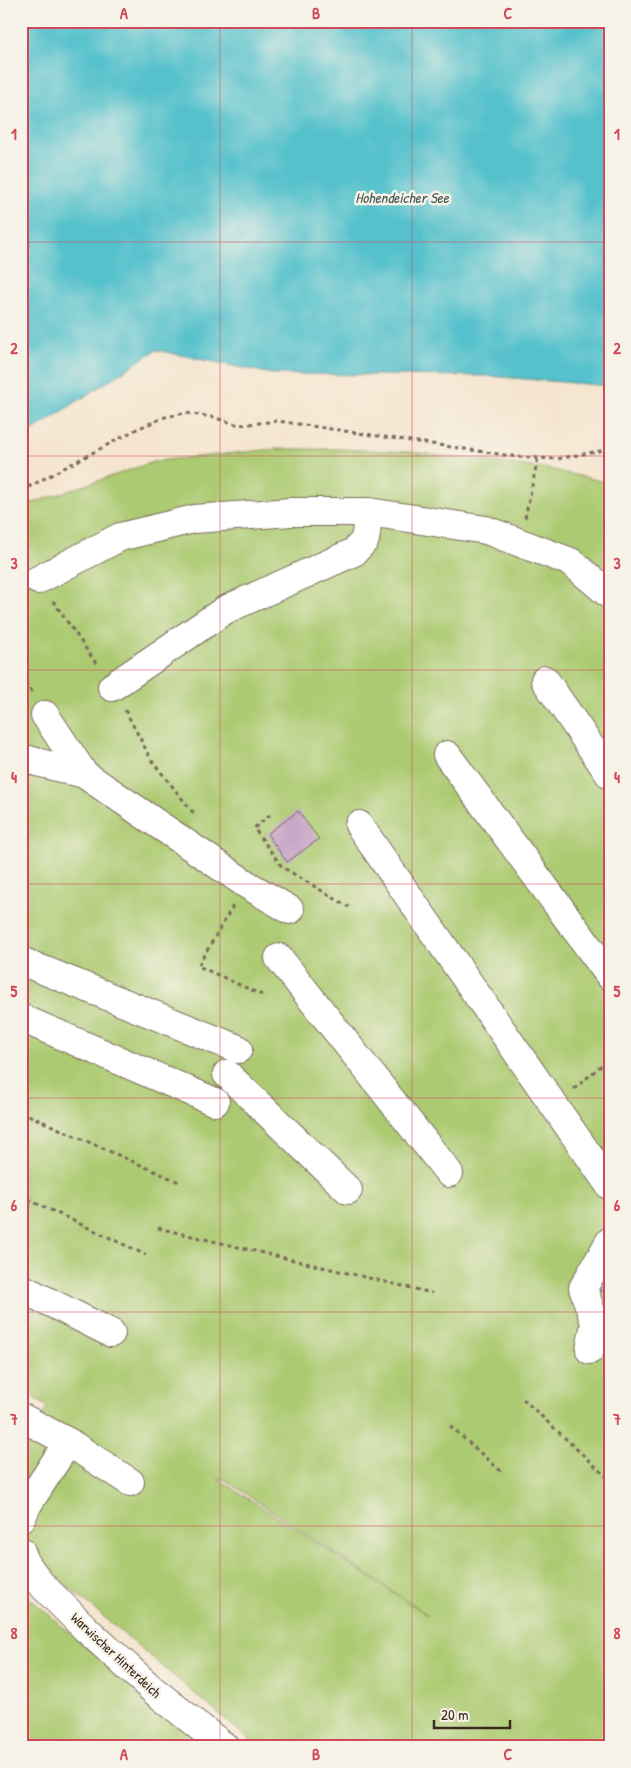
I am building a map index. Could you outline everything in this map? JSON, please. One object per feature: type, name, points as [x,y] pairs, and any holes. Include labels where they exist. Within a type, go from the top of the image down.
[{"type":"street","points":[[38,580],[120,537],[194,519],[291,512],[369,512],[486,530],[570,562],[610,595]]},
{"type":"street","points":[[112,687],[225,610],[354,552],[365,540],[369,512]]},
{"type":"street","points":[[545,680],[610,775]]},
{"type":"street","points":[[45,715],[84,774]]},
{"type":"street","points":[[447,755],[610,976]]},
{"type":"street","points":[[26,759],[84,774],[246,884],[290,910]]},
{"type":"street","points":[[359,825],[610,1186]]},
{"type":"street","points":[[279,958],[449,1173]]},
{"type":"street","points":[[21,961],[238,1049]]},
{"type":"street","points":[[21,1018],[214,1102]]},
{"type":"street","points":[[227,1074],[348,1190]]},
{"type":"street","points":[[590,1350],[595,1323],[583,1288],[610,1241]]},
{"type":"street","points":[[21,1288],[111,1333]]},
{"type":"street","points":[[21,1417],[68,1442],[130,1482]]},
{"type":"street","points":[[21,1519],[28,1504],[68,1442]]},
{"type":"street","name":"Warwischer Hinterdeich","points":[[21,1550],[25,1562],[40,1583],[86,1628],[153,1690],[225,1747]]},
{"type":"path","points":[[21,491],[137,429],[165,417],[186,413],[212,417],[238,425],[278,421],[518,457],[557,459],[610,449]]},
{"type":"path","points":[[520,543],[538,458]]},
{"type":"path","points":[[270,815],[254,828],[282,867],[349,907]]},
{"type":"path","points":[[246,884],[198,966],[262,995]]},
{"type":"path","points":[[554,1106],[610,1058]]},
{"type":"path","points":[[21,1112],[179,1182]]},
{"type":"path","points":[[21,1196],[146,1255]]},
{"type":"path","points":[[158,1228],[432,1293]]},
{"type":"path","points":[[523,1399],[610,1480]]},
{"type":"path","points":[[450,1426],[502,1472]]},
{"type":"green space","points":[[275,449],[411,452],[549,469],[610,483],[610,1747],[258,1747],[41,1564],[21,1551],[21,1452],[47,1407],[21,1389],[21,507],[156,461]],"holes":[[[218,1478],[225,1480],[428,1615]]]},
{"type":"green space","points":[[21,1591],[205,1747],[21,1747]]},
{"type":"water","name":"Hohendeicher See","points":[[21,21],[610,21],[610,386],[488,376],[272,374],[156,350],[21,438]]},
{"type":"building","points":[[298,811],[319,839],[287,862],[267,834]]},
{"type":"building","points":[[610,1253],[610,1296],[591,1285]]}]
